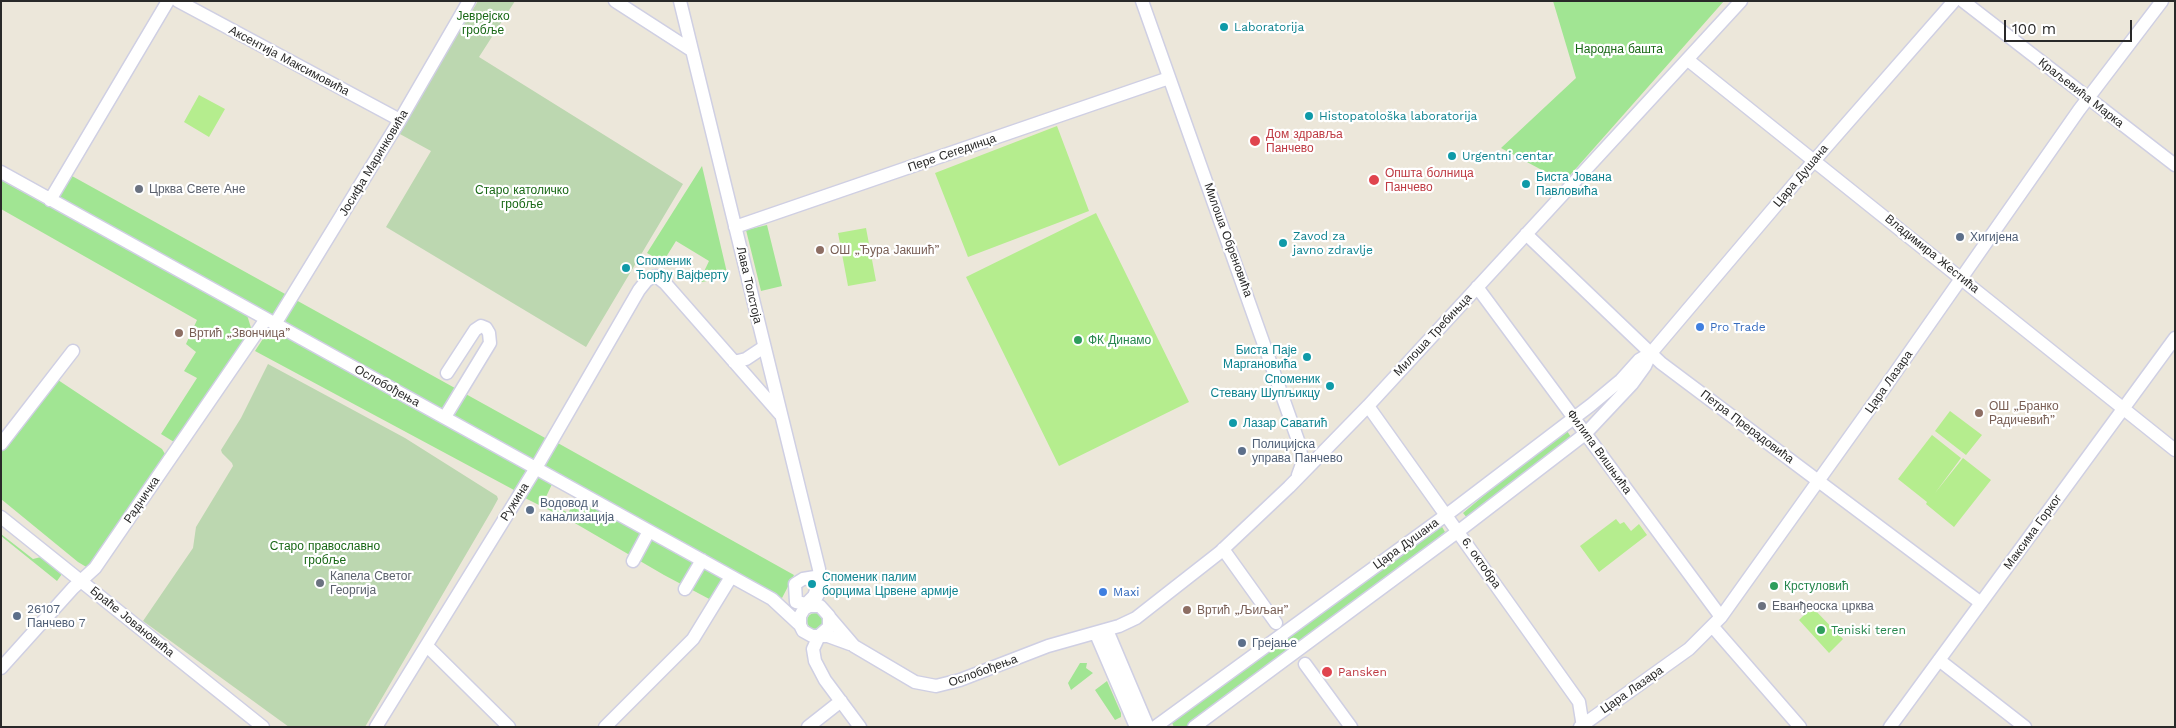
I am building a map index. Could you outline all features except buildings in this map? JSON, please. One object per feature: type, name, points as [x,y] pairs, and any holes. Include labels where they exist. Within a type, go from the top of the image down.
[{"type":"street","points":[[50,200],[168,1]]},
{"type":"street","name":"Аксентија Максимовића","points":[[178,1],[400,120]]},
{"type":"street","name":"Јосифа Маринковића","points":[[271,322],[400,120],[469,1]]},
{"type":"street","points":[[615,1],[692,50]]},
{"type":"street","name":"Лава Толстоја","points":[[680,1],[780,414],[815,572],[821,589],[811,605]]},
{"type":"street","name":"Милоша Обреновића","points":[[1142,1],[1300,446],[1302,464],[1295,479]]},
{"type":"street","name":"Милоша Требињца","points":[[1101,632],[1136,618],[1187,580],[1223,549],[1326,450],[1741,1]]},
{"type":"street","name":"Цара Душана","points":[[1194,727],[1586,434],[1632,384],[1645,366],[1651,353],[1814,161],[1954,1]]},
{"type":"street","name":"Краљевића Марка","points":[[1963,1],[2175,166]]},
{"type":"street","name":"Цара Лазара","points":[[1582,726],[1674,661],[1717,622],[2088,98],[2162,1]]},
{"type":"street","name":"Владимира Жестића","points":[[1688,60],[2175,450]]},
{"type":"street","name":"Пере Сегединца","points":[[735,227],[1169,78]]},
{"type":"street","name":"Ослобођења","points":[[1,172],[732,576],[772,599],[802,628]]},
{"type":"street","name":"Петра Прерадовића","points":[[1526,234],[1651,353],[1981,603]]},
{"type":"street","name":"Ружина","points":[[376,727],[536,468],[639,290],[652,277],[658,277],[734,362]]},
{"type":"street","name":"Филипа Вишњића","points":[[1477,287],[1586,434],[1717,622],[1800,727]]},
{"type":"street","name":"Радничка","points":[[1,668],[95,568],[271,322]]},
{"type":"street","points":[[445,418],[490,343],[490,337],[486,328],[482,326],[475,330],[447,373]]},
{"type":"street","name":"Максима Горког","points":[[1890,727],[2175,338]]},
{"type":"street","points":[[764,347],[746,359],[734,362],[780,414]]},
{"type":"street","points":[[1,444],[73,350]]},
{"type":"street","name":"Цара Душана","points":[[1155,727],[1574,418],[1605,394],[1639,360],[1651,353]]},
{"type":"street","name":"6. октобра","points":[[1368,406],[1579,702],[1582,726]]},
{"type":"street","points":[[1300,446],[1313,450],[1326,450]]},
{"type":"street","name":"Браће Јовановића","points":[[1,517],[264,727]]},
{"type":"street","points":[[633,561],[649,531]]},
{"type":"street","points":[[1223,549],[1276,623]]},
{"type":"street","points":[[685,589],[702,560]]},
{"type":"street","name":"Лава Толстоја","points":[[815,572],[826,584],[829,616]]},
{"type":"street","points":[[605,727],[693,639],[732,576]]},
{"type":"street","name":"Ослобођења","points":[[772,599],[811,605]]},
{"type":"street","points":[[825,680],[813,655],[814,643],[829,627],[829,616],[820,606],[811,605],[801,614],[802,628],[810,662],[860,727]]},
{"type":"street","name":"Ослобођења","points":[[829,616],[854,646],[915,682],[936,686],[960,680],[1048,646],[1086,634],[1101,632]]},
{"type":"street","points":[[802,628],[809,635],[820,635],[854,646]]},
{"type":"street","points":[[1101,632],[1136,727]]},
{"type":"street","points":[[1101,632],[1148,727]]},
{"type":"street","points":[[427,646],[509,727]]},
{"type":"street","points":[[1939,660],[2025,727]]},
{"type":"street","points":[[1305,664],[1351,727]]},
{"type":"street","points":[[808,727],[841,701]]},
{"type":"green space","name":"Старо католичко гробље","points":[[478,1],[515,1],[479,57],[683,184],[586,347],[386,227],[431,151],[398,133]]},
{"type":"green space","name":"Народна башта","points":[[1553,1],[1724,1],[1564,182],[1501,148],[1576,78]]},
{"type":"green space","points":[[199,95],[225,109],[209,137],[184,122]]},
{"type":"green space","points":[[1057,126],[1089,211],[968,257],[935,173]]},
{"type":"green space","points":[[702,166],[728,277],[702,282],[700,280],[709,261],[676,241],[663,262],[647,253]]},
{"type":"green space","points":[[72,176],[547,439],[533,462],[56,200]]},
{"type":"green space","points":[[1,180],[247,315],[252,331],[174,442],[161,434],[197,378],[184,371],[196,352],[186,344],[197,320],[1,209]]},
{"type":"green space","name":"ФК Динамо","points":[[1096,213],[1189,402],[1059,466],[966,277]]},
{"type":"green space","points":[[767,225],[782,286],[761,291],[746,230]]},
{"type":"green space","points":[[866,228],[876,281],[848,286],[838,233]]},
{"type":"green space","points":[[270,328],[527,469],[514,490],[255,351]]},
{"type":"green space","name":"Старо православно гробље","points":[[268,364],[405,438],[497,496],[498,499],[365,727],[289,727],[143,621],[193,548],[196,527],[233,466],[221,450],[241,418]]},
{"type":"green space","points":[[58,380],[162,449],[165,454],[88,568],[78,562],[1,499],[1,452]]},
{"type":"green space","points":[[1950,411],[1982,435],[1966,455],[1935,431]]},
{"type":"green space","points":[[1567,431],[1571,437],[1468,519],[1463,513],[1518,467]]},
{"type":"green space","points":[[1932,435],[1961,458],[1935,493],[1963,458],[1991,480],[1954,527],[1898,479]]},
{"type":"green space","points":[[556,442],[794,575],[782,598],[767,593],[542,467]]},
{"type":"green space","points":[[536,473],[553,482],[545,499],[568,513],[578,497],[726,578],[713,601],[573,522],[523,497]]},
{"type":"green space","points":[[1616,519],[1620,524],[1624,522],[1631,531],[1639,524],[1647,535],[1599,572],[1580,546]]},
{"type":"green space","points":[[1441,525],[1445,532],[1407,564],[1187,727],[1174,727],[1172,723]]},
{"type":"green space","points":[[1,534],[33,559],[41,557],[62,574],[57,581],[1,536]]},
{"type":"green space","name":"Teniski teren","points":[[1812,607],[1843,639],[1829,653],[1799,620]]},
{"type":"green space","points":[[815,613],[821,615],[823,621],[821,627],[815,629],[809,627],[807,621],[809,615]]},
{"type":"green space","points":[[1080,663],[1087,663],[1086,668],[1093,673],[1071,690],[1068,683]]},
{"type":"green space","points":[[1107,681],[1121,713],[1121,717],[1115,720],[1095,690]]},
{"type":"place","name":"Laboratorija","points":[[1224,27]]},
{"type":"place","name":"Histopatološka laboratorija","points":[[1309,116]]},
{"type":"place","name":"Дом здравља Панчево","points":[[1255,141]]},
{"type":"place","name":"Urgentni centar","points":[[1452,156]]},
{"type":"place","name":"Општа болница Панчево","points":[[1374,180]]},
{"type":"place","name":"Биста Јована Павловића","points":[[1526,184]]},
{"type":"place","name":"Црква Свете Ане","points":[[139,189]]},
{"type":"place","name":"Хигијена","points":[[1960,237]]},
{"type":"place","name":"Zavod za javno zdravlje","points":[[1283,243]]},
{"type":"place","name":"ОШ „Ђура Јакшић”","points":[[820,250]]},
{"type":"place","name":"Споменик Ђорђу Вајферту","points":[[626,268]]},
{"type":"place","name":"Pro Trade","points":[[1700,327]]},
{"type":"place","name":"Вртић „Звончица”","points":[[179,333]]},
{"type":"place","name":"ФК Динамо","points":[[1078,340]]},
{"type":"place","name":"Биста Паје Маргановића","points":[[1307,357]]},
{"type":"place","name":"Споменик Стевану Шупљикцу","points":[[1330,386]]},
{"type":"place","name":"ОШ „Бранко Радичевић”","points":[[1979,413]]},
{"type":"place","name":"Лазар Саватић","points":[[1233,423]]},
{"type":"place","name":"Полицијска управа Панчево","points":[[1242,451]]},
{"type":"place","name":"Водовод и канализација","points":[[530,510]]},
{"type":"place","name":"Капела Светог Георгија","points":[[320,583]]},
{"type":"place","name":"Споменик палим борцима Црвене армије","points":[[812,584]]},
{"type":"place","name":"Крстуловић","points":[[1774,586]]},
{"type":"place","name":"Maxi","points":[[1103,592]]},
{"type":"place","name":"Еванђеоска црква","points":[[1762,606]]},
{"type":"place","name":"Вртић „Љиљан”","points":[[1187,610]]},
{"type":"place","name":"26107 Панчево 7","points":[[17,616]]},
{"type":"place","name":"Teniski teren","points":[[1821,630]]},
{"type":"place","name":"Грејање","points":[[1242,643]]},
{"type":"place","name":"Pansken","points":[[1327,672]]},
{"type":"park label","name":"Јеврејско гробље","points":[[483,23]]}]
